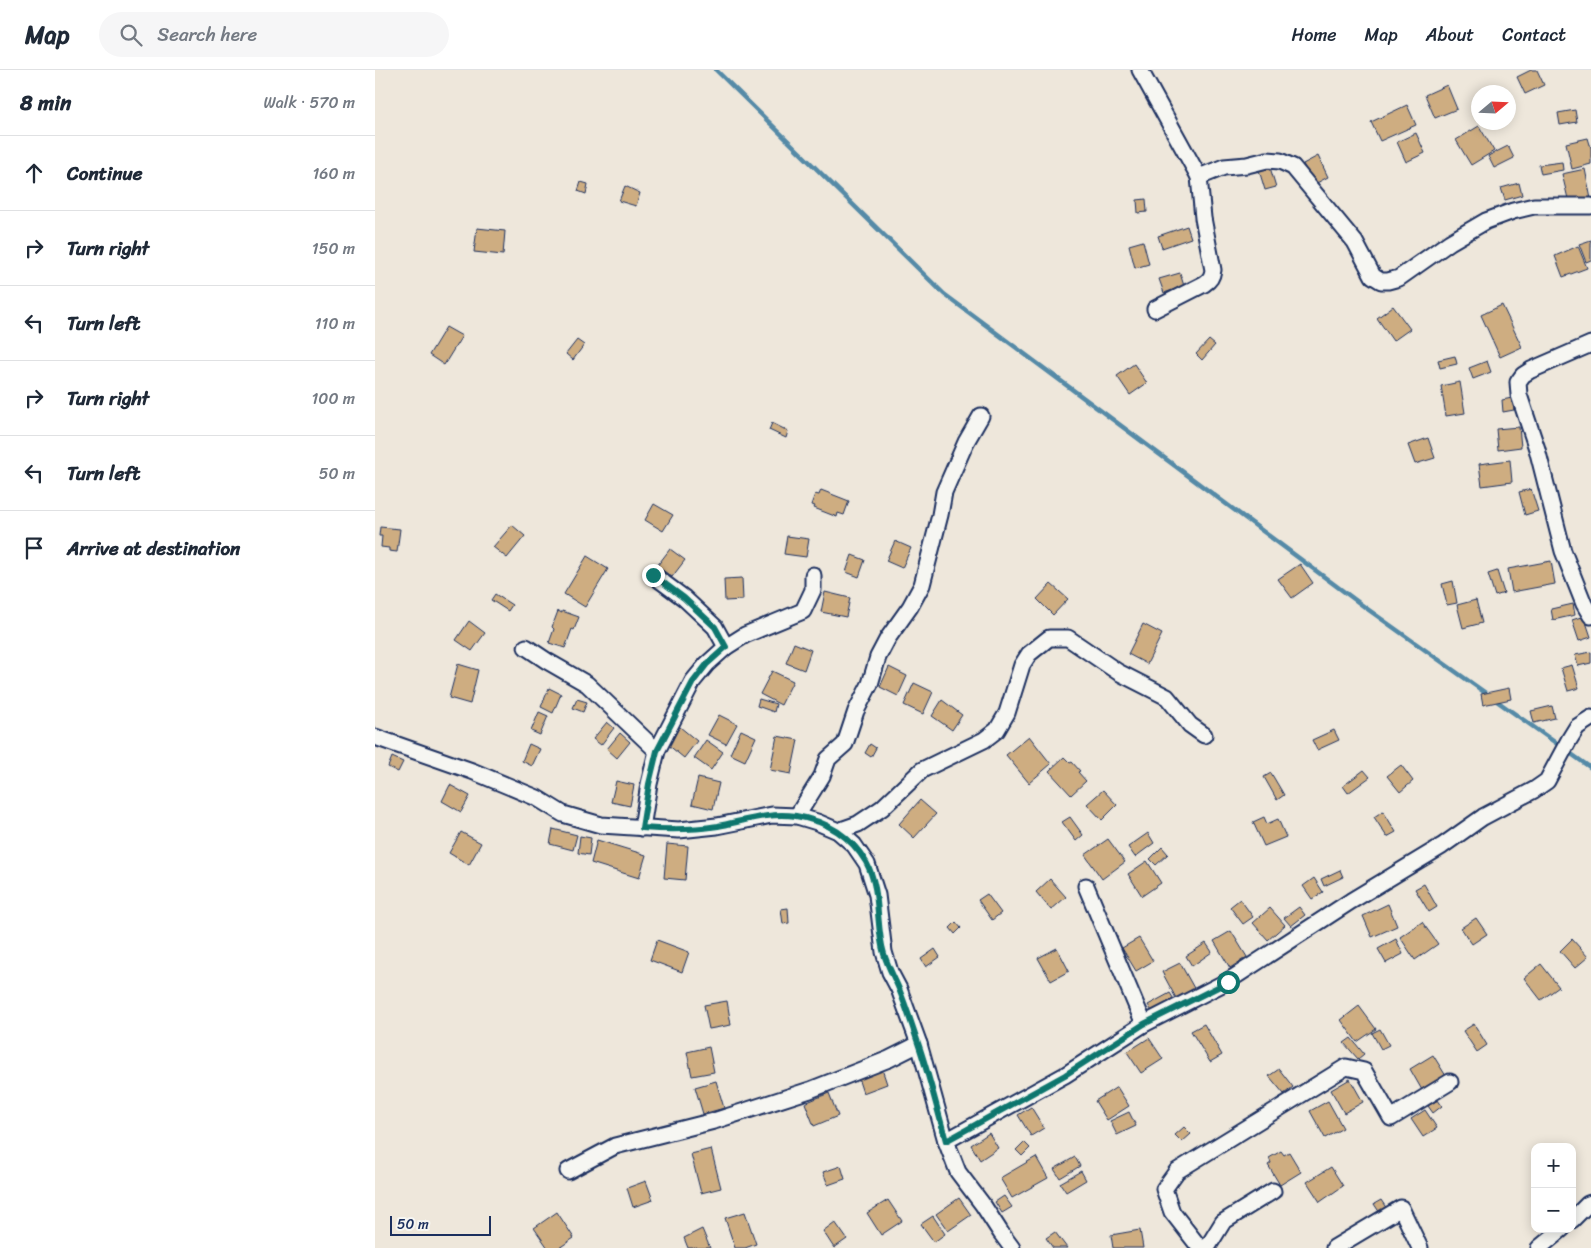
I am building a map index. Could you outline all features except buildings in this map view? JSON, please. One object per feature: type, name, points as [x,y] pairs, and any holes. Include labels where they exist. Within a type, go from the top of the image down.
[{"type":"street","points":[[1140,70],[1199,178],[1203,218],[1213,270],[1212,276],[1204,284],[1155,310]]},
{"type":"street","points":[[1199,178],[1224,167],[1247,165],[1267,160],[1280,161],[1293,168],[1355,242],[1373,276],[1381,281],[1399,278],[1450,242],[1486,221],[1513,211],[1534,206],[1591,206]]},
{"type":"street","points":[[1591,344],[1531,370],[1523,375],[1518,382],[1519,395],[1537,449],[1563,551],[1584,604],[1591,616]]},
{"type":"street","points":[[797,816],[822,776],[828,760],[845,744],[855,710],[870,684],[878,657],[922,585],[944,492],[966,442],[981,416]]},
{"type":"street","points":[[653,575],[684,598],[715,627],[726,647]]},
{"type":"street","points":[[642,828],[649,784],[657,751],[693,682],[707,664],[726,647],[745,635],[803,611],[813,590],[813,575]]},
{"type":"street","points":[[838,831],[858,824],[882,808],[923,770],[984,740],[997,730],[1007,713],[1022,665],[1029,654],[1049,638],[1069,638],[1118,672],[1167,697],[1190,725],[1204,735]]},
{"type":"street","points":[[526,647],[587,684],[657,751]]},
{"type":"street","points":[[946,1141],[1065,1075],[1144,1024],[1228,982],[1351,901],[1442,846],[1483,817],[1547,782],[1577,727],[1591,718]]},
{"type":"street","points":[[375,737],[472,771],[537,798],[563,814],[601,825],[679,830],[717,826],[772,815],[797,816],[838,831],[854,845],[867,864],[877,895],[883,952],[919,1044],[946,1141],[958,1172],[983,1204],[1012,1248]]},
{"type":"street","points":[[1086,886],[1144,1024]]},
{"type":"street","points":[[568,1171],[615,1146],[714,1122],[810,1090],[889,1059],[919,1044]]},
{"type":"street","points":[[1200,1248],[1173,1212],[1164,1189],[1177,1171],[1346,1067],[1364,1071],[1391,1118],[1450,1082]]},
{"type":"street","points":[[1207,1248],[1223,1222],[1273,1192]]},
{"type":"street","points":[[1576,1216],[1587,1204],[1591,1203]]},
{"type":"street","points":[[1335,1248],[1401,1208],[1420,1248]]},
{"type":"street","points":[[1539,1248],[1557,1233]]},
{"type":"waterway","points":[[716,70],[944,294],[1366,608],[1591,768]]},
{"type":"route","points":[[653,575],[684,598],[715,627],[726,647],[707,664],[693,682],[657,751],[649,784],[642,828],[679,830],[717,826],[772,815],[797,816],[838,831],[854,845],[867,864],[877,895],[883,952],[919,1044],[946,1141],[1065,1075],[1144,1024],[1228,982]]}]
